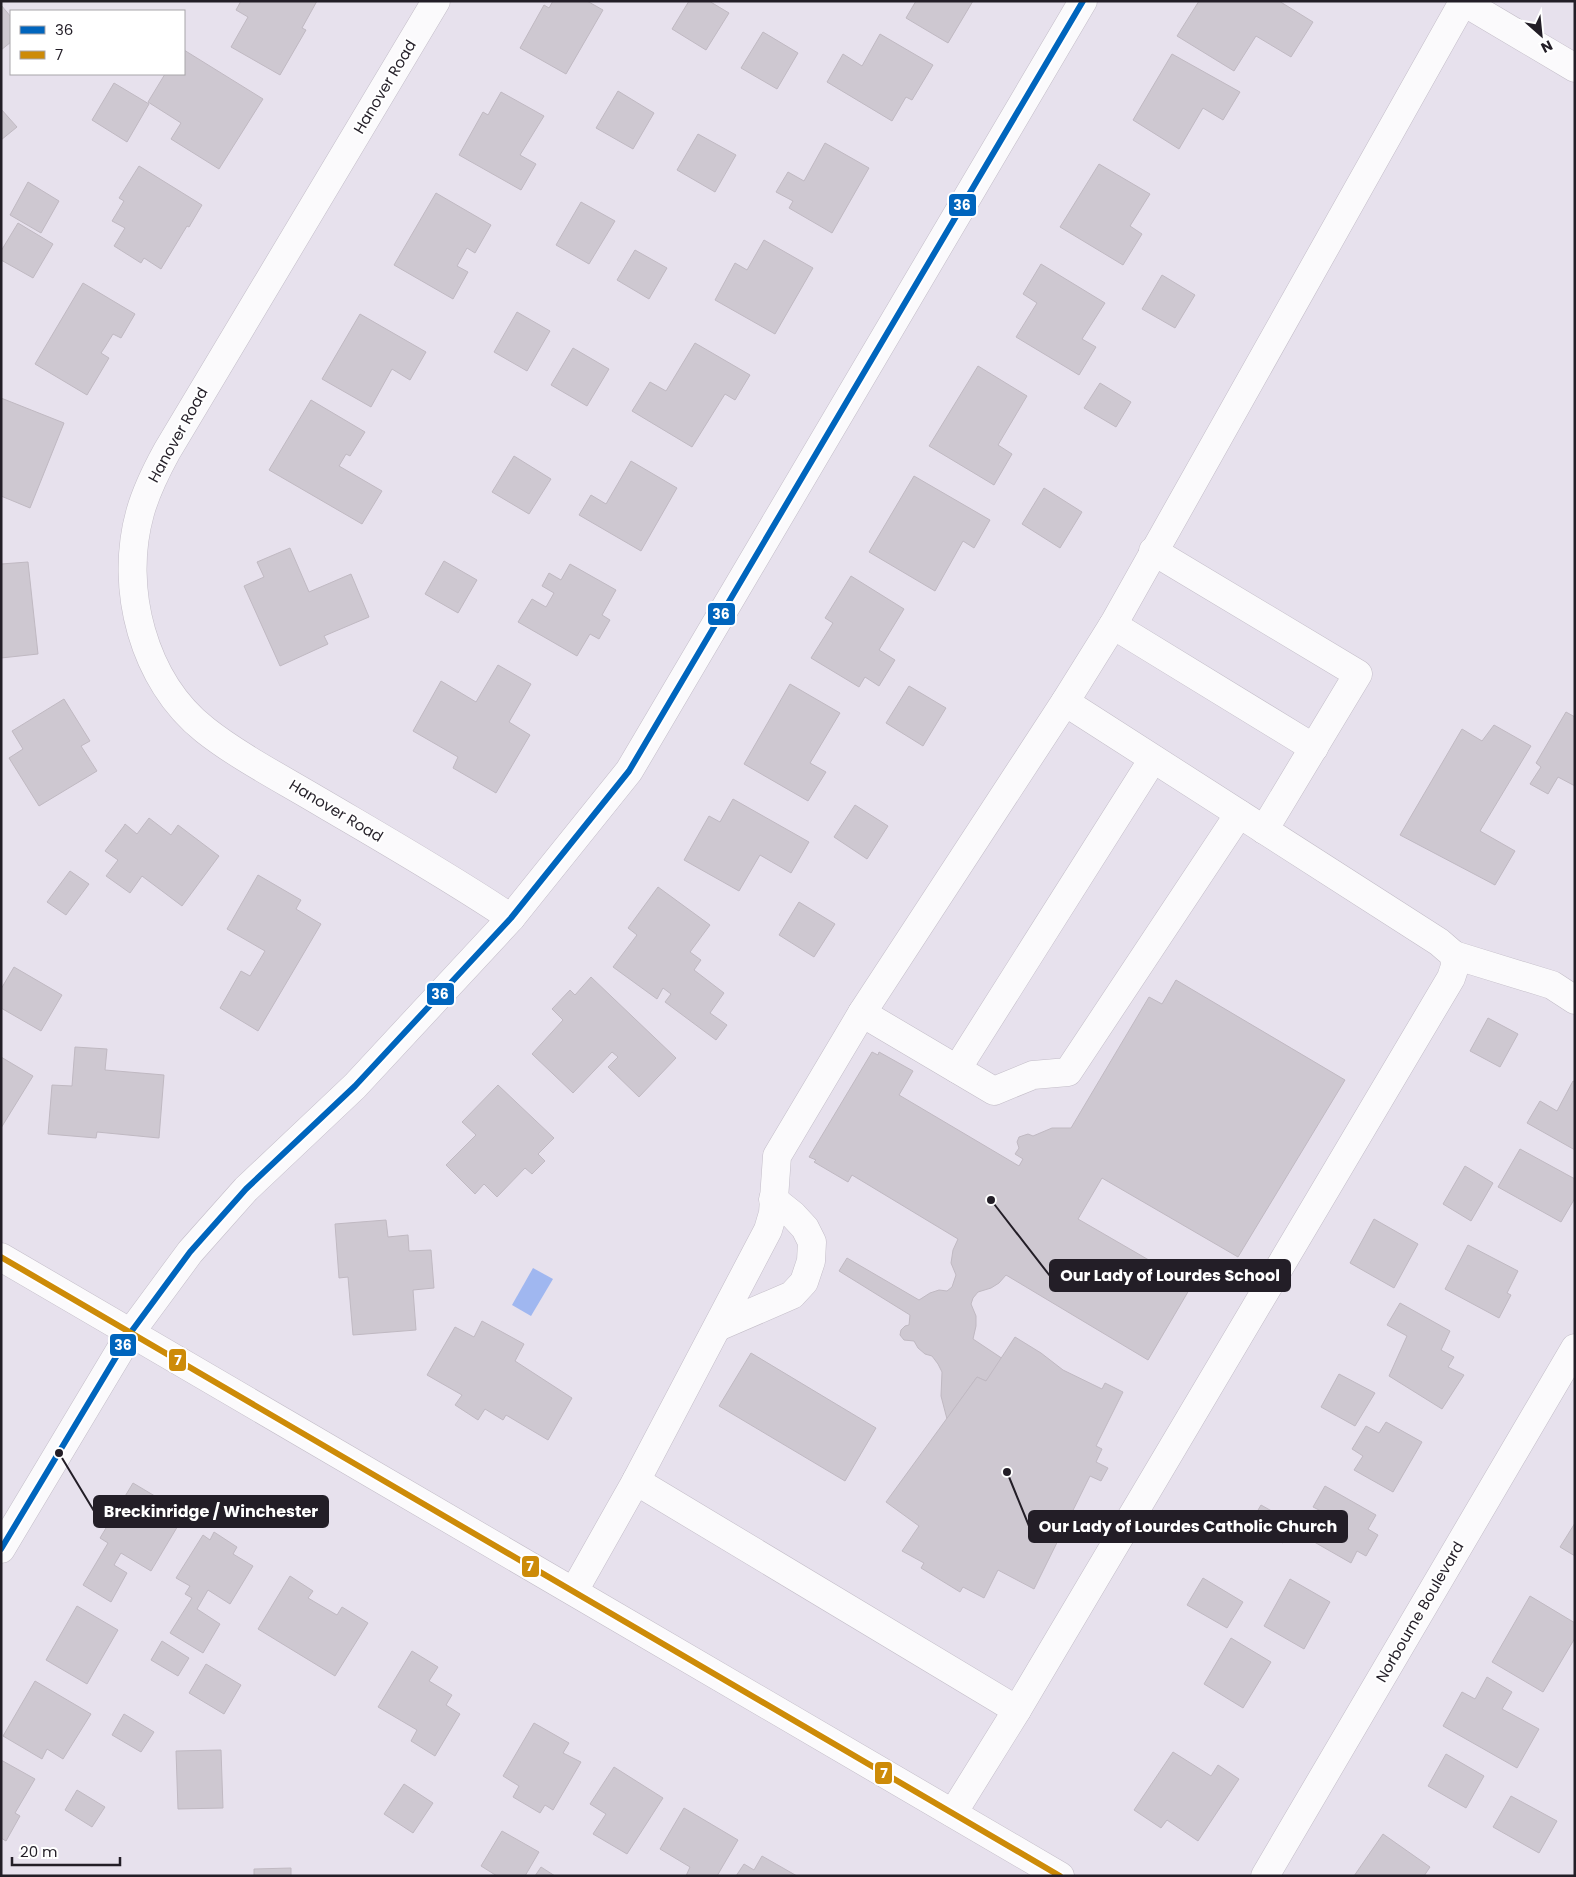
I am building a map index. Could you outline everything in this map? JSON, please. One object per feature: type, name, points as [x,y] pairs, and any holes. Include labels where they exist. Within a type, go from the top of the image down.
[{"type":"street","name":"Hanover Road","points":[[436,1],[162,459],[150,483],[140,514],[134,547],[132,581],[137,614],[150,655],[180,706],[205,730],[248,759],[465,888],[511,918]]},
{"type":"street","points":[[1,1549],[131,1332],[190,1252],[246,1189],[355,1086],[511,918],[629,771],[1083,1]]},
{"type":"street","points":[[574,1591],[636,1481],[768,1230],[773,1213],[776,1156],[862,1013],[1065,702],[1113,624],[1463,2],[1575,68]]},
{"type":"street","points":[[1153,551],[1358,674],[1264,830]]},
{"type":"street","points":[[1113,624],[1314,748]]},
{"type":"street","points":[[1065,702],[1438,942],[1454,955],[1552,986],[1575,1000]]},
{"type":"street","points":[[957,1069],[1153,759]]},
{"type":"street","points":[[862,1013],[994,1091],[1033,1075],[1068,1072],[1238,814]]},
{"type":"street","points":[[953,1813],[1017,1710],[1450,978],[1455,966],[1454,955]]},
{"type":"street","points":[[718,1328],[792,1295],[804,1282],[811,1261],[812,1242],[804,1228],[793,1215],[773,1199]]},
{"type":"street","points":[[1,1256],[1060,1876]]},
{"type":"street","name":"Norbourne Boulevard","points":[[1265,1876],[1575,1348]]},
{"type":"street","points":[[636,1481],[1017,1710]]},
{"type":"water","points":[[533,1268],[553,1279],[531,1316],[512,1305]]},
{"type":"building","points":[[241,1],[317,1],[302,28],[306,30],[280,75],[231,47],[248,17],[236,10]]},
{"type":"building","points":[[553,1],[587,1],[603,10],[566,74],[520,48],[544,5],[549,8]]},
{"type":"building","points":[[689,1],[709,1],[729,13],[706,50],[672,29]]},
{"type":"building","points":[[916,1],[973,1],[948,43],[906,18]]},
{"type":"building","points":[[1199,1],[1279,1],[1313,22],[1291,57],[1256,36],[1234,71],[1177,36]]},
{"type":"building","points":[[1,5],[10,16],[10,43],[1,50]]},
{"type":"building","points":[[763,32],[798,53],[777,89],[741,68]]},
{"type":"building","points":[[880,34],[933,65],[912,100],[906,97],[892,121],[827,82],[843,54],[862,66]]},
{"type":"building","points":[[185,51],[263,99],[219,169],[171,139],[181,123],[148,102],[164,75],[185,75]]},
{"type":"building","points":[[1172,54],[1240,92],[1223,120],[1203,108],[1179,149],[1133,120]]},
{"type":"building","points":[[114,83],[149,104],[127,142],[92,120]]},
{"type":"building","points":[[618,91],[654,113],[633,149],[596,128]]},
{"type":"building","points":[[501,92],[544,116],[520,155],[536,164],[521,190],[459,155],[483,112],[488,115]]},
{"type":"building","points":[[1,109],[17,127],[1,140]]},
{"type":"building","points":[[698,134],[736,155],[715,192],[677,170]]},
{"type":"building","points":[[825,143],[869,168],[832,233],[789,208],[793,201],[776,192],[788,172],[804,181]]},
{"type":"building","points":[[1099,164],[1150,194],[1130,226],[1142,234],[1123,265],[1060,227]]},
{"type":"building","points":[[139,166],[202,205],[161,269],[144,258],[141,263],[114,246],[125,228],[112,221],[124,201],[119,198]]},
{"type":"building","points":[[28,182],[59,201],[41,233],[10,215]]},
{"type":"building","points":[[436,193],[491,225],[475,253],[467,248],[457,266],[468,272],[453,299],[394,265]]},
{"type":"building","points":[[581,202],[615,221],[589,264],[556,245]]},
{"type":"building","points":[[18,223],[53,244],[33,278],[1,260],[1,251]]},
{"type":"building","points":[[764,240],[813,268],[775,334],[715,300],[735,263],[747,270]]},
{"type":"building","points":[[635,250],[667,268],[649,299],[617,280]]},
{"type":"building","points":[[1041,264],[1105,303],[1082,339],[1096,347],[1079,375],[1016,337],[1037,303],[1023,294]]},
{"type":"building","points":[[1162,275],[1195,295],[1175,328],[1142,309]]},
{"type":"building","points":[[83,283],[135,314],[121,338],[113,334],[101,353],[109,358],[87,395],[35,364]]},
{"type":"building","points":[[517,312],[550,331],[527,371],[494,352]]},
{"type":"building","points":[[360,314],[426,352],[410,380],[392,369],[371,407],[322,379]]},
{"type":"building","points":[[695,343],[750,375],[735,400],[725,394],[692,447],[632,411],[650,382],[666,391]]},
{"type":"building","points":[[573,348],[609,369],[587,406],[551,385]]},
{"type":"building","points":[[978,366],[1027,396],[998,445],[1012,454],[994,485],[929,446]]},
{"type":"building","points":[[1100,383],[1131,402],[1116,427],[1084,408]]},
{"type":"building","points":[[1,398],[64,423],[30,508],[1,496]]},
{"type":"building","points":[[311,400],[365,432],[350,456],[346,454],[339,466],[382,491],[362,524],[269,470]]},
{"type":"building","points":[[514,456],[551,479],[529,514],[492,492]]},
{"type":"building","points":[[631,461],[677,488],[641,551],[579,515],[591,495],[606,504]]},
{"type":"building","points":[[914,476],[990,520],[974,548],[963,541],[935,591],[869,552]]},
{"type":"building","points":[[1044,488],[1082,512],[1060,548],[1022,524]]},
{"type":"building","points":[[290,548],[309,592],[351,574],[369,617],[324,636],[328,644],[280,666],[244,586],[264,577],[257,562]]},
{"type":"building","points":[[444,561],[477,580],[458,613],[425,594]]},
{"type":"building","points":[[28,562],[38,654],[1,658],[1,564]]},
{"type":"building","points":[[570,564],[616,590],[602,615],[610,620],[599,639],[590,634],[577,656],[518,622],[532,599],[546,607],[554,593],[542,586],[549,573],[561,580]]},
{"type":"building","points":[[851,576],[904,609],[879,650],[895,660],[879,686],[865,677],[859,687],[811,658],[833,623],[825,618]]},
{"type":"building","points":[[498,665],[531,684],[509,722],[530,735],[496,793],[453,768],[458,757],[413,731],[441,681],[476,702]]},
{"type":"building","points":[[790,684],[840,713],[810,763],[826,772],[808,801],[744,764]]},
{"type":"building","points":[[909,686],[946,708],[923,746],[886,723]]},
{"type":"building","points":[[64,699],[90,741],[81,746],[97,771],[39,806],[9,758],[23,749],[12,731]]},
{"type":"building","points":[[1566,712],[1575,717],[1575,786],[1558,777],[1548,794],[1530,784],[1541,767],[1536,763]]},
{"type":"building","points":[[1494,725],[1531,746],[1480,831],[1515,851],[1495,885],[1400,835],[1462,729],[1482,741]]},
{"type":"building","points":[[733,799],[809,842],[791,873],[760,855],[739,891],[684,860],[709,816],[720,822]]},
{"type":"building","points":[[855,805],[888,826],[867,859],[834,837]]},
{"type":"building","points":[[149,818],[171,835],[178,825],[219,856],[182,906],[142,876],[130,893],[106,876],[118,860],[105,851],[125,824],[137,834]]},
{"type":"building","points":[[70,871],[89,884],[66,915],[47,902]]},
{"type":"building","points":[[258,875],[301,900],[296,909],[321,924],[258,1031],[220,1008],[241,971],[250,976],[265,951],[227,929]]},
{"type":"building","points":[[658,887],[710,925],[690,952],[701,960],[694,970],[724,993],[710,1013],[727,1025],[716,1040],[665,1002],[671,994],[663,988],[657,999],[613,967],[637,935],[628,928]]},
{"type":"building","points":[[799,902],[835,924],[814,957],[779,935]]},
{"type":"building","points":[[14,967],[62,995],[41,1031],[1,1008],[1,989]]},
{"type":"building","points":[[591,977],[676,1058],[639,1097],[608,1067],[618,1057],[612,1052],[573,1093],[532,1054],[563,1020],[552,1009],[570,990],[575,995]]},
{"type":"building","points":[[1176,980],[1345,1080],[1238,1257],[1102,1178],[1078,1219],[1192,1285],[1148,1360],[1006,1275],[991,1288],[978,1292],[971,1304],[976,1316],[973,1339],[1003,1359],[986,1381],[977,1377],[947,1419],[941,1396],[942,1372],[938,1364],[932,1356],[925,1354],[918,1348],[914,1341],[904,1340],[900,1335],[901,1330],[909,1325],[910,1315],[839,1271],[847,1258],[919,1300],[930,1293],[939,1290],[947,1291],[952,1287],[956,1275],[951,1263],[953,1250],[958,1239],[852,1175],[848,1182],[814,1162],[816,1160],[809,1157],[872,1052],[878,1055],[879,1052],[913,1071],[899,1095],[1019,1166],[1023,1159],[1015,1154],[1019,1148],[1017,1142],[1019,1137],[1028,1134],[1033,1136],[1052,1128],[1071,1128],[1149,997],[1162,1004]]},
{"type":"building","points":[[1488,1018],[1518,1034],[1500,1067],[1470,1051]]},
{"type":"building","points":[[75,1047],[107,1049],[105,1070],[164,1075],[159,1138],[97,1132],[96,1138],[48,1134],[52,1085],[72,1086]]},
{"type":"building","points":[[1,1057],[33,1076],[1,1128]]},
{"type":"building","points":[[1573,1081],[1575,1082],[1575,1150],[1527,1123],[1540,1101],[1557,1111]]},
{"type":"building","points":[[498,1085],[554,1138],[538,1154],[545,1161],[532,1174],[525,1168],[497,1197],[484,1184],[475,1194],[446,1165],[476,1135],[462,1122]]},
{"type":"building","points":[[1520,1149],[1575,1179],[1575,1198],[1561,1222],[1498,1187]]},
{"type":"building","points":[[1465,1166],[1493,1183],[1471,1221],[1443,1204]]},
{"type":"building","points":[[1374,1219],[1418,1244],[1394,1288],[1350,1263]]},
{"type":"building","points":[[386,1220],[388,1237],[408,1235],[409,1251],[431,1250],[434,1288],[413,1290],[416,1330],[353,1335],[348,1277],[339,1278],[335,1224]]},
{"type":"building","points":[[1468,1245],[1518,1271],[1507,1293],[1511,1295],[1499,1318],[1445,1289]]},
{"type":"building","points":[[1400,1303],[1450,1331],[1441,1350],[1454,1357],[1448,1367],[1464,1375],[1442,1409],[1389,1376],[1407,1336],[1387,1325]]},
{"type":"building","points":[[482,1321],[524,1344],[515,1361],[572,1398],[548,1440],[506,1415],[503,1420],[485,1409],[478,1420],[455,1405],[462,1395],[427,1375],[455,1327],[474,1337]]},
{"type":"building","points":[[1015,1337],[1041,1353],[1063,1370],[1102,1389],[1105,1383],[1123,1392],[1096,1446],[1102,1449],[1096,1462],[1108,1468],[1101,1481],[1090,1476],[1034,1589],[998,1570],[984,1598],[963,1587],[960,1592],[921,1568],[924,1563],[902,1551],[919,1526],[886,1502],[977,1377],[986,1381]]},
{"type":"building","points":[[751,1353],[876,1428],[845,1481],[719,1406]]},
{"type":"building","points":[[1339,1374],[1375,1393],[1355,1426],[1321,1407]]},
{"type":"building","points":[[1386,1422],[1422,1442],[1393,1492],[1354,1470],[1363,1456],[1352,1449],[1366,1426],[1379,1433]]},
{"type":"building","points":[[133,1483],[185,1514],[151,1571],[121,1553],[114,1565],[127,1573],[111,1602],[83,1585],[108,1543],[100,1538]]},
{"type":"building","points":[[1325,1486],[1376,1515],[1368,1529],[1378,1535],[1366,1556],[1357,1551],[1351,1563],[1309,1539],[1325,1513],[1313,1507]]},
{"type":"building","points":[[1261,1505],[1293,1523],[1283,1543],[1250,1524]]},
{"type":"building","points":[[1575,1523],[1575,1556],[1560,1547]]},
{"type":"building","points":[[214,1532],[237,1547],[233,1554],[253,1566],[230,1604],[208,1590],[197,1609],[220,1624],[203,1653],[170,1633],[192,1598],[185,1594],[190,1586],[176,1578],[203,1535],[210,1540]]},
{"type":"building","points":[[290,1576],[313,1591],[308,1598],[337,1615],[342,1607],[368,1623],[335,1676],[258,1629]]},
{"type":"building","points":[[1203,1578],[1243,1602],[1227,1628],[1187,1605]]},
{"type":"building","points":[[1290,1579],[1330,1602],[1304,1649],[1264,1626]]},
{"type":"building","points":[[1530,1596],[1575,1623],[1575,1638],[1543,1692],[1492,1662]]},
{"type":"building","points":[[77,1606],[118,1630],[87,1684],[46,1660]]},
{"type":"building","points":[[1231,1638],[1271,1662],[1243,1708],[1204,1684]]},
{"type":"building","points":[[162,1641],[189,1658],[178,1676],[151,1660]]},
{"type":"building","points":[[412,1651],[438,1667],[429,1681],[452,1695],[446,1705],[460,1714],[435,1756],[411,1741],[417,1730],[378,1707]]},
{"type":"building","points":[[206,1664],[241,1685],[224,1714],[189,1693]]},
{"type":"building","points":[[1487,1677],[1512,1692],[1502,1709],[1539,1729],[1517,1768],[1443,1726],[1462,1692],[1475,1699]]},
{"type":"building","points":[[35,1681],[91,1714],[63,1759],[47,1749],[42,1759],[3,1736]]},
{"type":"building","points":[[124,1714],[154,1732],[141,1752],[112,1735]]},
{"type":"building","points":[[534,1723],[569,1743],[563,1753],[581,1762],[553,1810],[545,1805],[540,1813],[513,1797],[519,1786],[503,1776]]},
{"type":"building","points":[[221,1750],[223,1808],[178,1809],[176,1751]]},
{"type":"building","points":[[1173,1752],[1211,1776],[1218,1765],[1239,1779],[1198,1841],[1167,1820],[1161,1828],[1134,1810]]},
{"type":"building","points":[[1446,1754],[1484,1776],[1466,1808],[1428,1786]]},
{"type":"building","points":[[1,1760],[35,1779],[15,1813],[20,1816],[6,1841],[1,1838]]},
{"type":"building","points":[[614,1767],[663,1798],[627,1854],[593,1834],[606,1814],[590,1804]]},
{"type":"building","points":[[404,1784],[433,1803],[413,1833],[384,1814]]},
{"type":"building","points":[[77,1790],[105,1807],[92,1827],[65,1810]]},
{"type":"building","points":[[1511,1796],[1557,1821],[1539,1853],[1493,1827]]},
{"type":"building","points":[[684,1808],[738,1840],[717,1876],[686,1876],[690,1867],[660,1849]]},
{"type":"building","points":[[502,1831],[539,1852],[525,1876],[497,1876],[481,1866]]},
{"type":"building","points":[[1383,1834],[1430,1867],[1424,1876],[1354,1876]]},
{"type":"building","points":[[762,1856],[797,1876],[736,1876],[744,1864],[754,1870]]},
{"type":"building","points":[[541,1867],[555,1876],[535,1876]]},
{"type":"building","points":[[291,1868],[291,1876],[254,1876],[254,1869]]},
{"type":"transit line","name":"36","points":[[1,1549],[131,1332],[190,1252],[246,1189],[355,1086],[511,918],[629,771],[1083,1]]},
{"type":"transit line","name":"7","points":[[1,1257],[1060,1876]]},
{"type":"place","name":"Our Lady of Lourdes School","points":[[991,1200]]},
{"type":"place","name":"Breckinridge / Winchester","points":[[59,1453]]},
{"type":"place","name":"Our Lady of Lourdes Catholic Church","points":[[1007,1472]]}]
